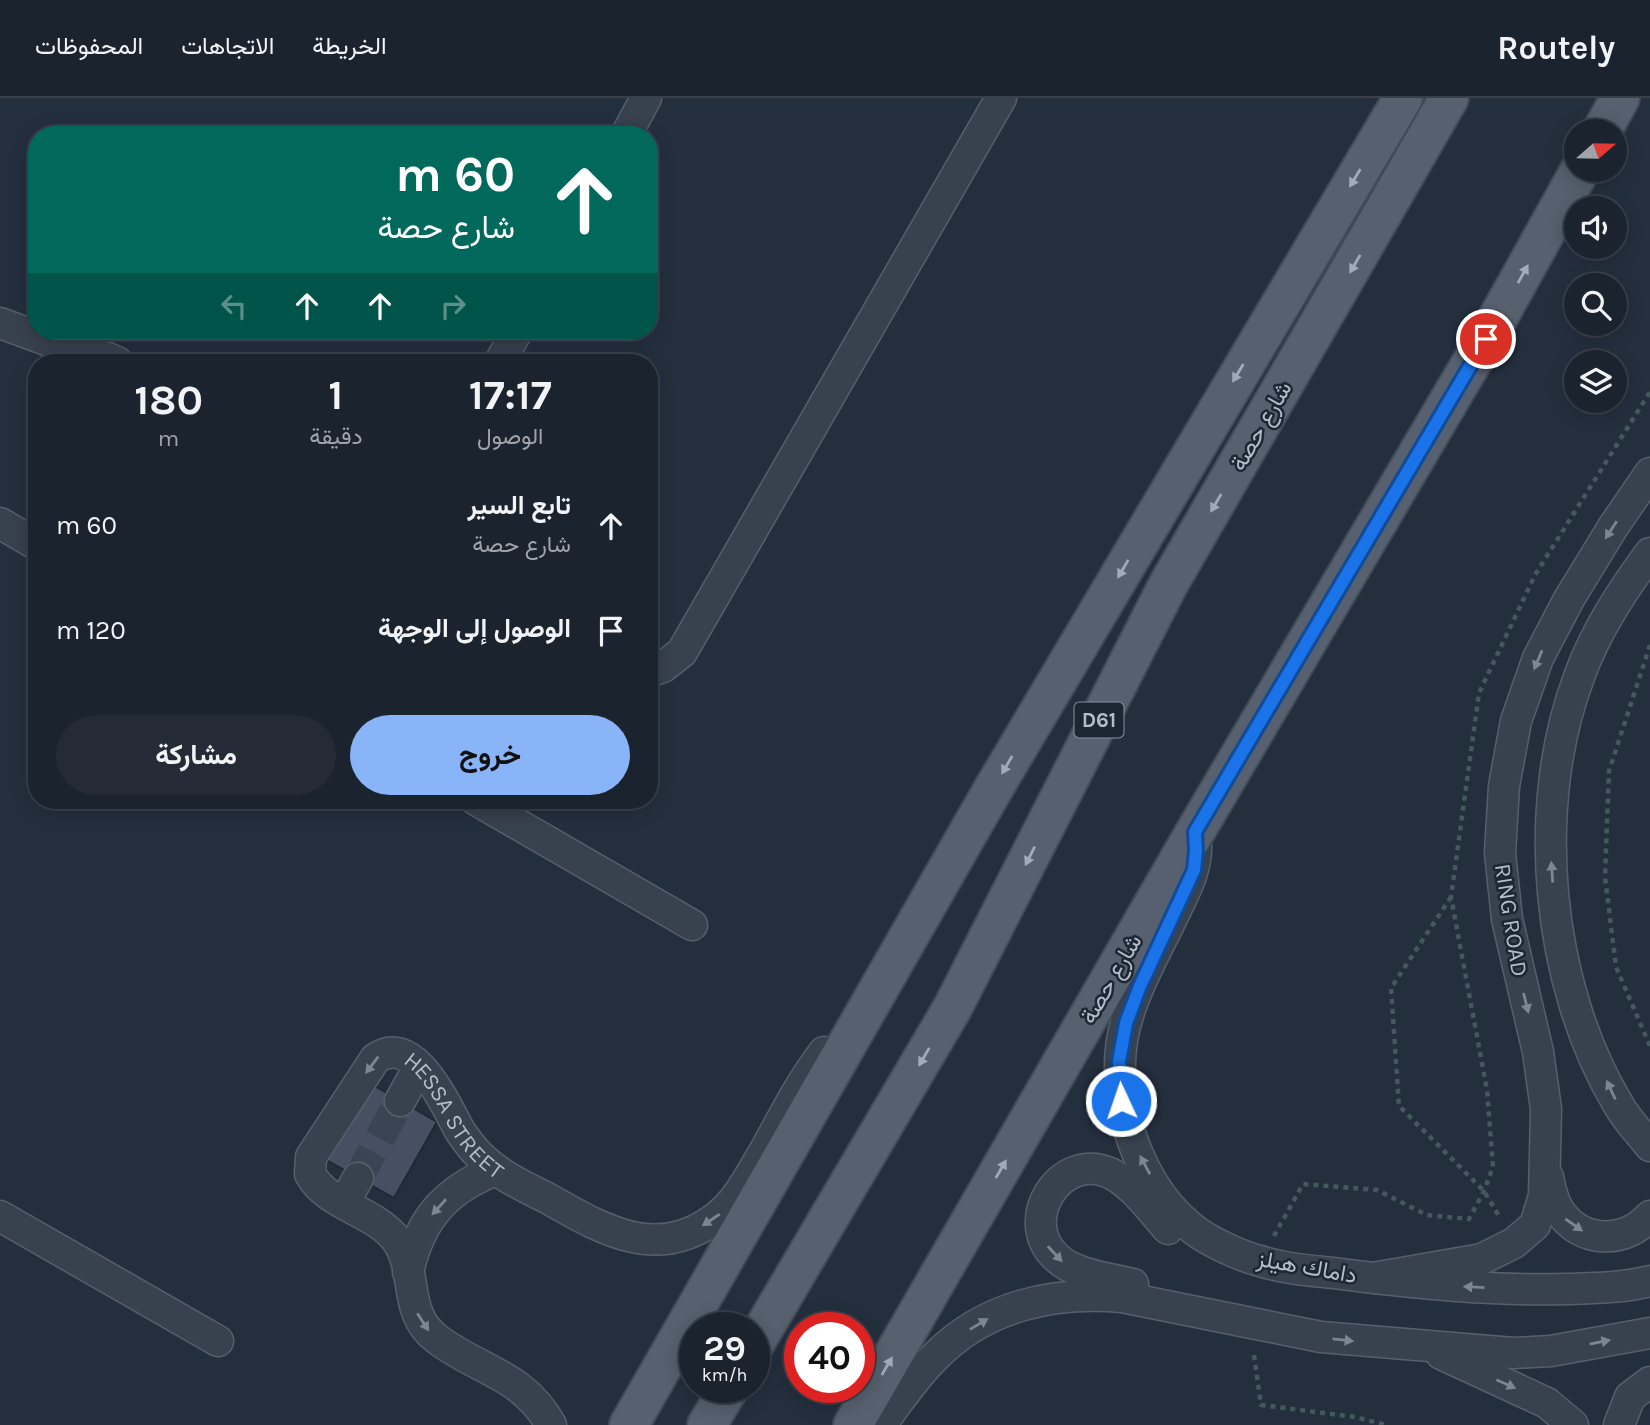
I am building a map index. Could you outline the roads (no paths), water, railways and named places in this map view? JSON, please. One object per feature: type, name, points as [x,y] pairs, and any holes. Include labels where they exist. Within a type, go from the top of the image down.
[{"type":"main road","points":[[629,1425],[1154,514],[1403,98]]},
{"type":"main road","name":"شارع حصة","points":[[770,1318],[953,1007],[1168,585],[1449,98]]},
{"type":"main road","points":[[1609,119],[1620,98]]},
{"type":"main road","name":"شارع حصة","points":[[853,1425],[1195,832],[1500,316],[1573,182]]},
{"type":"main road","points":[[707,1425],[720,1403]]},
{"type":"street","points":[[631,126],[646,98]]},
{"type":"street","points":[[658,669],[682,652],[1001,98]]},
{"type":"street","points":[[1378,139],[1394,98]]},
{"type":"street","points":[[0,323],[28,335]]},
{"type":"street","points":[[45,340],[94,354]]},
{"type":"street","name":"RING ROAD","points":[[1373,1278],[1474,1261],[1514,1243],[1535,1225],[1544,1196],[1546,1109],[1538,1052],[1507,919],[1500,853],[1504,786],[1516,721],[1538,658],[1569,599],[1650,473]]},
{"type":"street","points":[[0,523],[28,540]]},
{"type":"street","name":"RING ROAD","points":[[1649,555],[1605,620],[1579,677],[1561,737],[1551,800],[1551,863],[1556,924],[1570,990],[1590,1046],[1618,1104],[1650,1146]]},
{"type":"street","points":[[492,809],[692,925]]},
{"type":"street","name":"داماك هيلز","points":[[1195,832],[1194,870],[1140,986],[1126,1023],[1119,1062],[1121,1101],[1131,1140],[1167,1202],[1194,1230],[1246,1256],[1373,1278],[1455,1286],[1542,1289],[1626,1287],[1650,1281]]},
{"type":"street","name":"HESSA STREET","points":[[551,1425],[531,1397],[515,1384],[436,1339],[421,1324],[414,1308],[408,1262],[396,1239],[378,1223],[351,1190],[314,1183],[310,1174],[311,1157],[375,1059],[383,1053],[401,1054],[419,1068],[443,1097],[462,1134],[478,1154],[496,1170],[604,1230],[622,1236],[661,1239],[699,1228],[730,1205],[742,1190],[812,1068],[846,1027],[866,1010]]},
{"type":"street","points":[[400,1101],[419,1068]]},
{"type":"street","points":[[1545,1166],[1557,1207],[1576,1229],[1592,1236],[1628,1234],[1650,1216]]},
{"type":"street","points":[[1212,1316],[1188,1302],[1073,1268],[1056,1258],[1045,1241],[1040,1223],[1043,1203],[1053,1186],[1069,1175],[1088,1169],[1107,1172],[1124,1181],[1168,1229],[1188,1242],[1246,1256]]},
{"type":"street","points":[[408,1272],[413,1249],[423,1227],[437,1208],[454,1192],[474,1179],[496,1170]]},
{"type":"street","points":[[0,1216],[218,1341]]},
{"type":"street","points":[[881,1425],[936,1356],[972,1329],[991,1317],[1022,1304],[1055,1297],[1088,1294],[1122,1297],[1321,1337],[1513,1353],[1550,1351],[1650,1333]]},
{"type":"street","points":[[1422,1345],[1547,1403],[1573,1425]]},
{"type":"street","points":[[1619,1425],[1630,1397],[1650,1382]]},
{"type":"tunnel","points":[[358,1178],[400,1101]]}]
